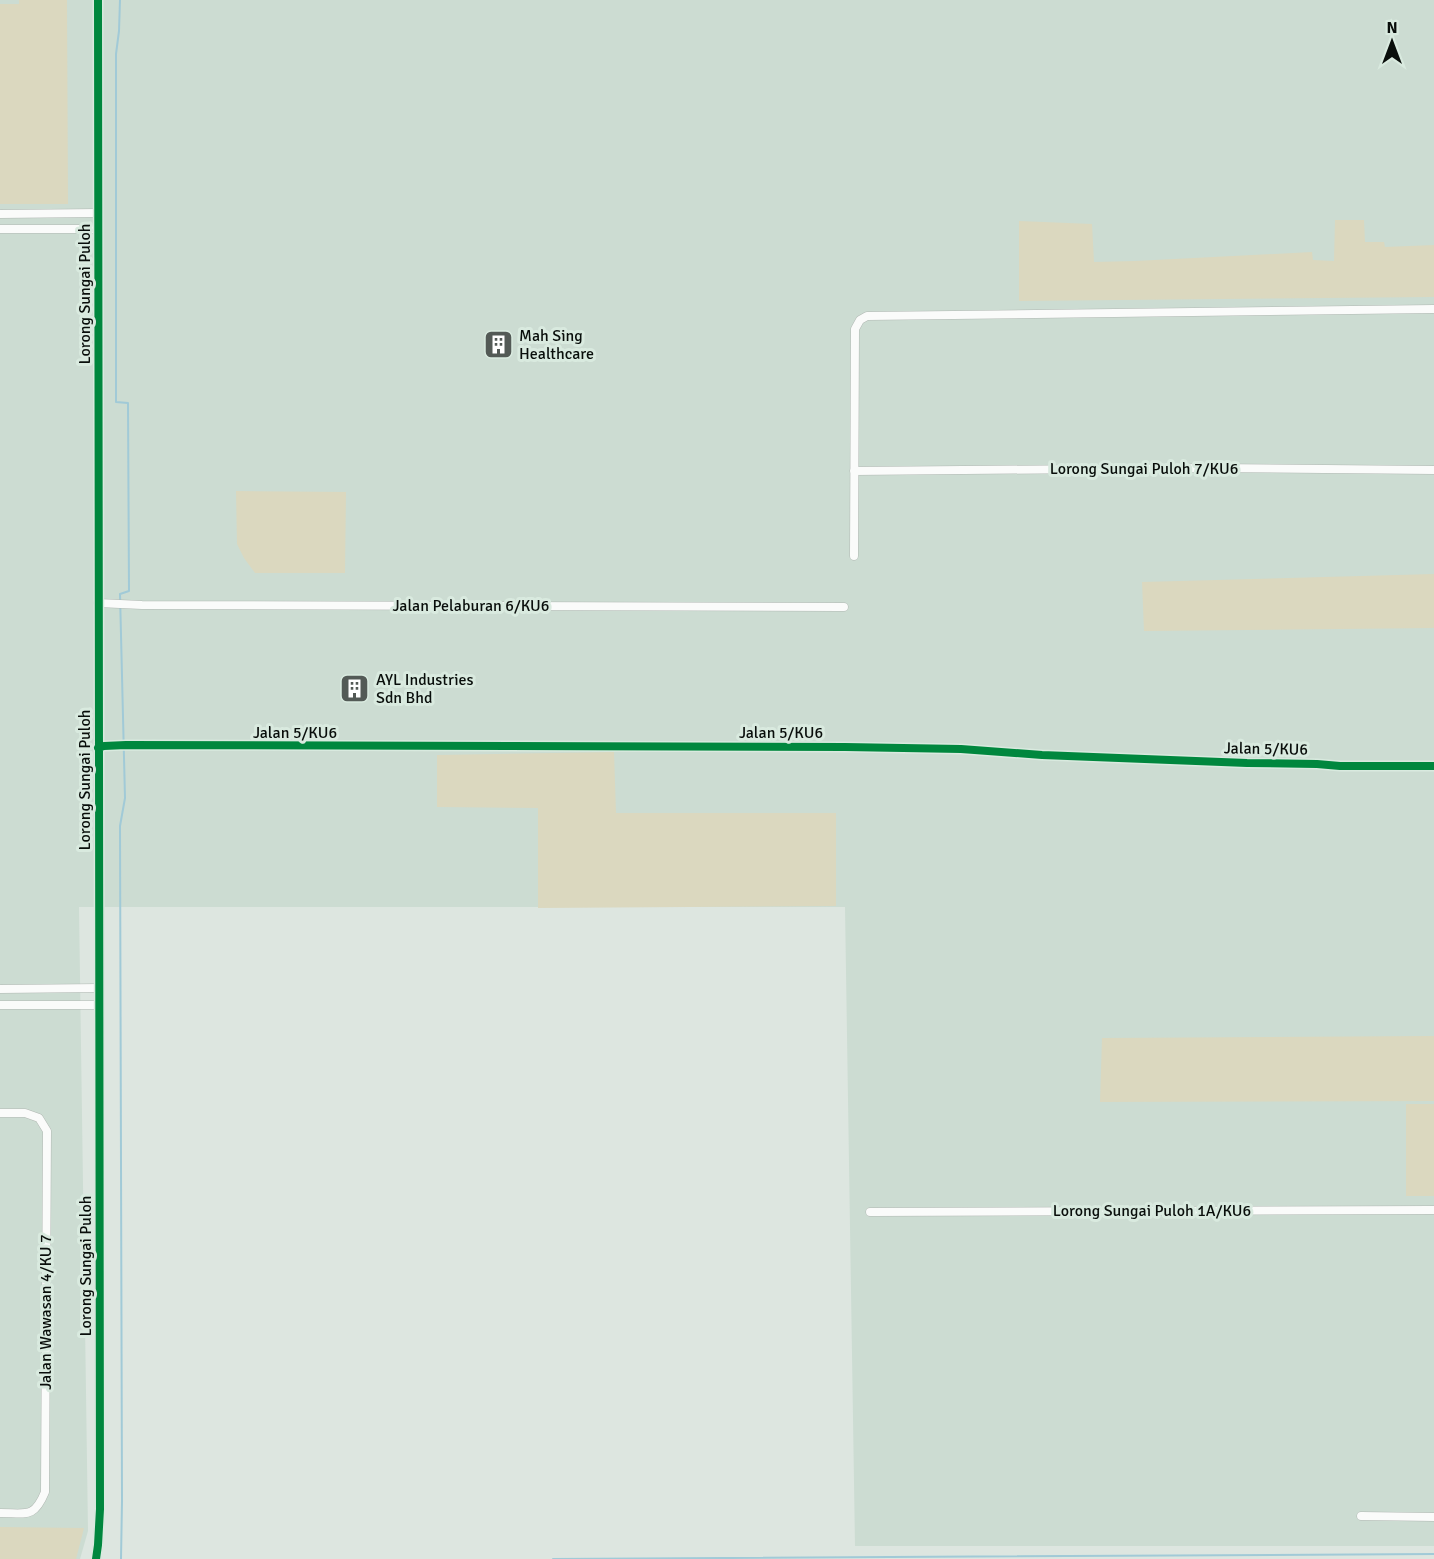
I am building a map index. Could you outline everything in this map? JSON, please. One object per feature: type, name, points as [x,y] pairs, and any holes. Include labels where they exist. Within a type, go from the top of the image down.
[{"type":"street","name":"Lorong Sungai Puloh","points":[[96,1559],[99,1545],[100,1509],[101,747],[98,603],[98,0]]},
{"type":"street","points":[[0,213],[98,213]]},
{"type":"street","points":[[0,230],[98,229]]},
{"type":"street","points":[[854,556],[855,329],[860,320],[867,316],[1434,309]]},
{"type":"street","name":"Lorong Sungai Puloh 7/KU6","points":[[854,471],[1211,468],[1434,470]]},
{"type":"street","name":"Jalan Pelaburan 6/KU6","points":[[98,603],[129,605],[844,607]]},
{"type":"street","name":"Jalan 5/KU6","points":[[101,747],[126,745],[750,746],[961,749],[1042,755],[1340,766],[1434,765]]},
{"type":"street","points":[[0,989],[99,988]]},
{"type":"street","points":[[0,1005],[99,1005]]},
{"type":"street","name":"Jalan Wawasan 4/KU 7","points":[[0,1113],[25,1113],[39,1118],[47,1131],[47,1140],[45,1492],[40,1505],[30,1513],[0,1513]]},
{"type":"street","name":"Lorong Sungai Puloh 1A/KU6","points":[[870,1212],[1434,1210]]},
{"type":"street","points":[[1361,1516],[1434,1517]]},
{"type":"shaded area","points":[[0,0],[1434,0],[1434,1546],[855,1546],[845,907],[79,907],[88,1531],[80,1559],[0,1559]]},
{"type":"shaded area","points":[[19,0],[67,0],[68,204],[0,204],[0,4],[19,4]]},
{"type":"shaded area","points":[[1335,220],[1364,220],[1365,242],[1384,242],[1385,247],[1434,245],[1434,297],[1019,301],[1019,221],[1092,224],[1094,262],[1312,252],[1313,260],[1334,261]]},
{"type":"shaded area","points":[[236,491],[346,492],[345,573],[255,573],[237,544]]},
{"type":"shaded area","points":[[1434,574],[1434,628],[1144,631],[1142,582]]},
{"type":"shaded area","points":[[614,752],[616,813],[836,813],[836,906],[538,908],[538,808],[437,807],[437,755]]},
{"type":"shaded area","points":[[1434,1036],[1434,1101],[1100,1102],[1102,1038]]},
{"type":"shaded area","points":[[1406,1104],[1434,1104],[1434,1196],[1406,1196]]},
{"type":"shaded area","points":[[0,1527],[84,1528],[76,1559],[0,1559]]},
{"type":"waterway","points":[[120,0],[116,54],[116,402],[128,403],[129,591],[120,594],[125,798],[120,826],[121,1559]]},
{"type":"waterway","points":[[553,1559],[1434,1554]]},
{"type":"cycle path","points":[[96,1559],[100,1509],[98,0]]},
{"type":"cycle path","points":[[98,748],[126,745],[845,747],[961,749],[1042,755],[1247,763],[1434,766]]},
{"type":"place","name":"Mah Sing Healthcare","points":[[498,345]]},
{"type":"place","name":"AYL Industries Sdn Bhd","points":[[355,689]]}]
